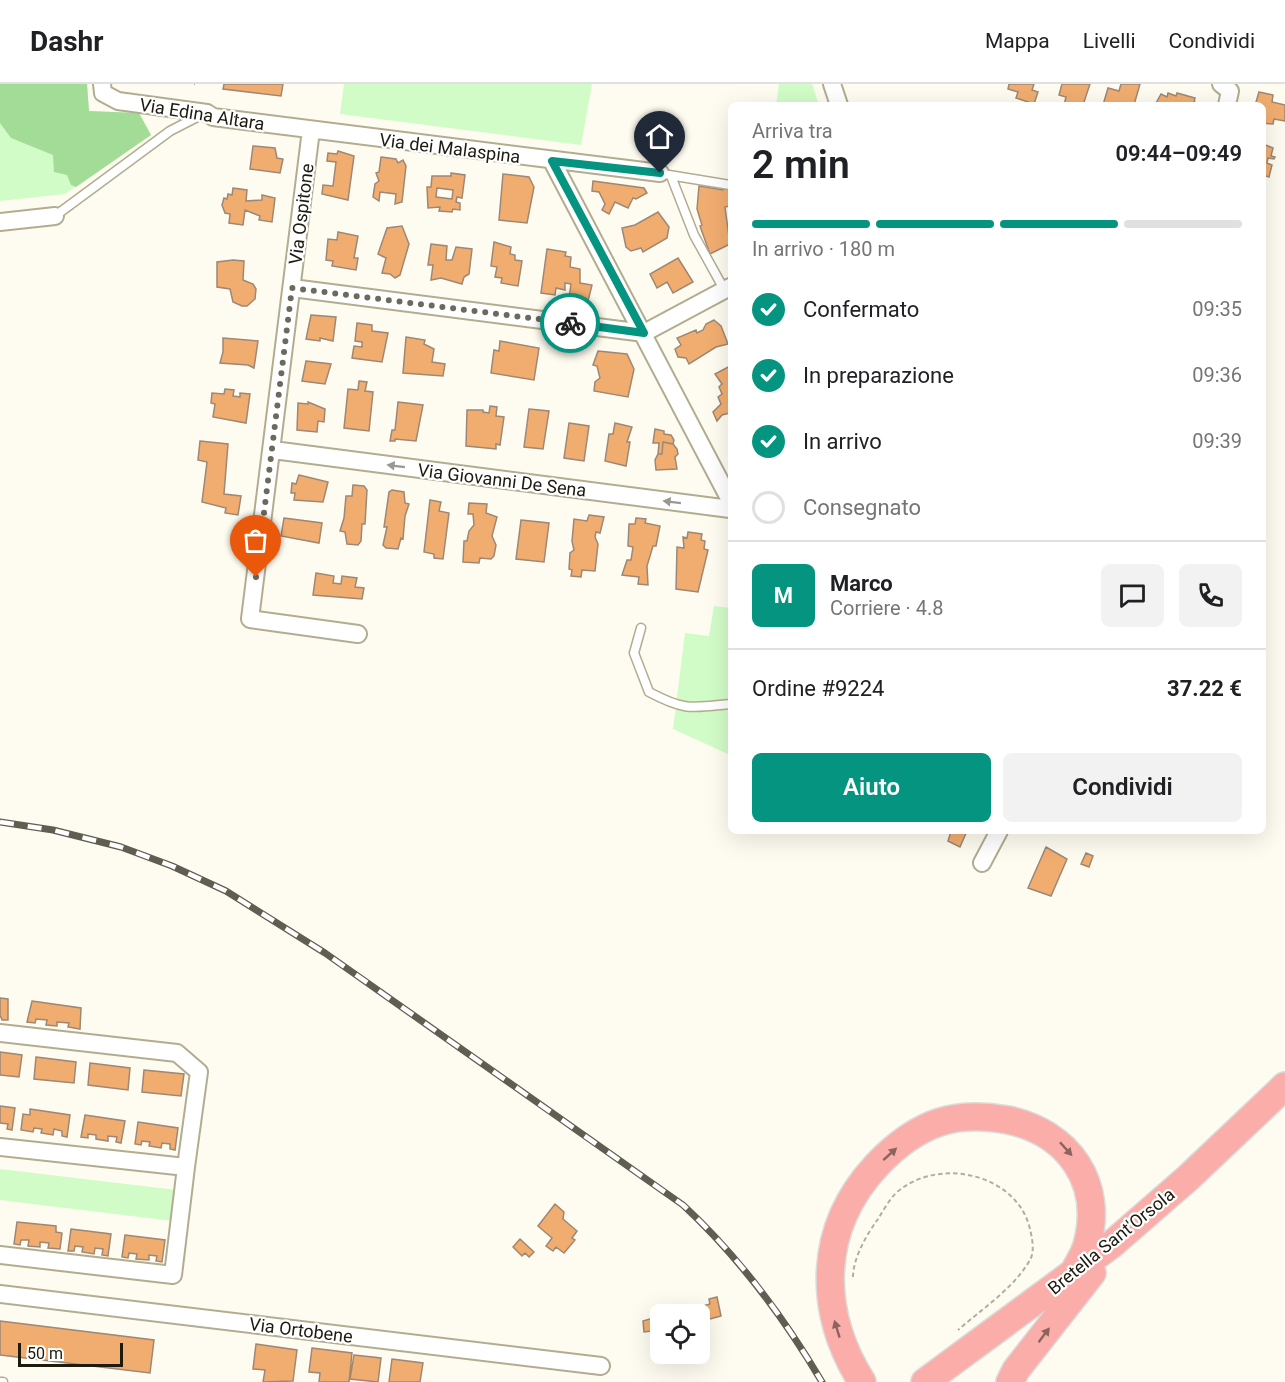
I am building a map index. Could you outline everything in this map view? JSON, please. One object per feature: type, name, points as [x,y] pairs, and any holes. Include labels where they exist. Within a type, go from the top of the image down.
[{"type":"main road","name":"Bretella Sant'Orsola","points":[[925,1382],[1071,1277],[1111,1245],[1188,1178],[1285,1086]]},
{"type":"main road","points":[[862,1382],[843,1347],[835,1324],[831,1305],[832,1246],[840,1220],[851,1198],[889,1153],[913,1135],[940,1122],[968,1117],[993,1117],[1034,1128],[1060,1142],[1073,1157],[1083,1175],[1091,1210],[1087,1246],[1071,1277]]},
{"type":"main road","points":[[1010,1382],[1016,1370],[1111,1245]]},
{"type":"street","name":"Via Edina Altara","points":[[102,84],[103,93],[118,101],[207,112],[213,117],[311,130]]},
{"type":"street","points":[[832,84],[838,102]]},
{"type":"street","points":[[1221,84],[1230,91],[1228,102]]},
{"type":"street","name":"Via dei Malaspina","points":[[311,130],[666,175]]},
{"type":"street","name":"Via Ospitone","points":[[311,130],[273,450],[250,619],[358,634]]},
{"type":"street","points":[[552,161],[728,496]]},
{"type":"street","points":[[0,222],[55,216]]},
{"type":"street","points":[[292,288],[644,333],[728,289]]},
{"type":"street","name":"Via Giovanni De Sena","points":[[273,450],[728,509]]},
{"type":"street","points":[[982,863],[997,834]]},
{"type":"street","points":[[0,1033],[177,1053],[199,1072],[173,1275],[0,1255]]},
{"type":"street","points":[[0,1147],[186,1167]]},
{"type":"street","name":"Via Ortobene","points":[[0,1294],[601,1366]]},
{"type":"lane","points":[[55,216],[170,131],[207,112]]},
{"type":"lane","points":[[666,175],[728,185]]},
{"type":"lane","points":[[666,175],[694,235],[728,289]]},
{"type":"lane","points":[[641,628],[634,653],[649,692],[676,706],[691,708],[728,704]]},
{"type":"path","points":[[852,1279],[853,1269],[870,1230],[896,1193],[931,1174],[970,1174],[995,1184],[1018,1201],[1028,1218],[1033,1240],[1031,1258],[1016,1280],[954,1335]]},
{"type":"green space","points":[[0,84],[87,84],[89,111],[139,113],[151,135],[65,194],[0,201]]},
{"type":"green space","points":[[0,84],[87,84],[89,111],[139,113],[151,135],[76,187],[71,185],[67,175],[54,172],[53,155],[11,138],[0,123]]},
{"type":"green space","points":[[344,84],[592,84],[581,145],[340,114]]},
{"type":"green space","points":[[779,84],[812,84],[818,102],[776,102]]},
{"type":"green space","points":[[714,606],[728,608],[728,754],[673,729],[685,633],[709,636]]},
{"type":"green space","points":[[0,1169],[177,1190],[173,1221],[0,1200]]},
{"type":"building","points":[[224,84],[283,84],[281,96],[223,89]]},
{"type":"building","points":[[1009,84],[1034,84],[1032,90],[1038,92],[1035,102],[1028,102],[1016,98],[1018,92],[1008,89]]},
{"type":"building","points":[[1062,84],[1090,84],[1084,102],[1065,102],[1066,97],[1059,95]]},
{"type":"building","points":[[1121,84],[1140,84],[1135,102],[1104,102],[1108,88],[1119,91]]},
{"type":"building","points":[[1259,92],[1273,95],[1272,102],[1285,105],[1285,121],[1274,119],[1273,124],[1266,123],[1266,102],[1256,102]]},
{"type":"building","points":[[1168,93],[1176,96],[1177,93],[1195,98],[1194,102],[1157,102],[1161,94],[1167,97]]},
{"type":"building","points":[[1266,145],[1273,148],[1271,156],[1275,157],[1274,159],[1268,158],[1267,163],[1272,165],[1269,177],[1266,176]]},
{"type":"building","points":[[253,146],[275,148],[277,158],[283,159],[280,173],[250,169]]},
{"type":"building","points":[[338,151],[354,156],[348,200],[322,194],[323,185],[333,186],[336,162],[327,161],[328,153],[337,154]]},
{"type":"building","points":[[381,157],[396,159],[398,163],[403,160],[406,166],[402,202],[395,204],[396,194],[380,192],[379,201],[373,197],[375,184],[379,181],[376,173],[379,172]]},
{"type":"building","points":[[451,173],[465,175],[462,198],[457,197],[456,202],[460,203],[460,210],[453,209],[452,212],[439,211],[440,207],[428,208],[427,187],[431,187],[432,176],[451,176]],"holes":[[[437,188],[453,190],[452,199],[436,197]]]},
{"type":"building","points":[[503,174],[529,177],[534,187],[527,223],[499,220]]},
{"type":"building","points":[[593,181],[644,188],[647,193],[636,199],[633,198],[628,208],[615,202],[609,214],[602,210],[605,204],[599,192],[592,191]]},
{"type":"building","points":[[699,186],[723,190],[724,186],[728,187],[728,206],[725,207],[728,245],[710,254],[700,226],[702,225],[697,209]]},
{"type":"building","points":[[233,188],[247,190],[246,201],[262,200],[262,195],[275,198],[272,222],[259,220],[260,216],[245,210],[243,225],[229,223],[230,214],[225,213],[222,205],[228,194],[232,195]]},
{"type":"building","points":[[658,212],[669,227],[667,238],[643,252],[641,248],[631,251],[626,247],[622,228],[635,225]]},
{"type":"building","points":[[402,226],[409,244],[400,275],[395,278],[390,274],[382,273],[386,258],[378,254],[387,228]]},
{"type":"building","points":[[338,232],[358,236],[354,258],[358,258],[356,270],[332,266],[333,261],[326,260],[328,239],[337,240]]},
{"type":"building","points":[[494,242],[511,247],[510,254],[515,255],[515,260],[522,261],[518,286],[501,283],[502,278],[495,277],[497,267],[491,266]]},
{"type":"building","points":[[431,244],[447,246],[446,260],[452,260],[456,247],[472,249],[469,274],[464,277],[462,284],[441,278],[431,280],[433,265],[428,265]]},
{"type":"building","points":[[547,249],[566,252],[565,256],[571,257],[570,267],[580,269],[580,283],[592,285],[588,301],[569,298],[571,284],[565,283],[565,290],[556,288],[555,295],[541,293]]},
{"type":"building","points":[[678,258],[693,282],[673,293],[667,282],[657,288],[650,274]]},
{"type":"building","points":[[244,261],[243,280],[253,284],[256,289],[255,299],[247,306],[233,302],[230,289],[217,287],[217,262]]},
{"type":"building","points":[[311,315],[336,317],[333,341],[320,338],[320,341],[306,339]]},
{"type":"building","points":[[714,320],[721,326],[728,344],[716,347],[689,364],[686,358],[678,357],[675,349],[681,345],[677,338],[696,330],[697,333]]},
{"type":"building","points":[[357,323],[372,325],[372,331],[388,333],[382,362],[352,358],[354,346],[362,347],[362,342],[355,341]]},
{"type":"building","points":[[406,337],[425,340],[424,344],[434,349],[432,362],[445,364],[443,376],[403,373]]},
{"type":"building","points":[[223,338],[258,341],[254,368],[248,365],[220,363]]},
{"type":"building","points":[[500,341],[539,348],[534,380],[491,373],[494,350],[499,351]]},
{"type":"building","points":[[598,351],[627,354],[634,369],[628,397],[594,391],[595,382],[600,378],[597,366],[593,365]]},
{"type":"building","points":[[306,361],[331,364],[325,384],[302,381]]},
{"type":"building","points":[[728,367],[728,414],[722,415],[717,421],[713,412],[721,404],[718,397],[722,394],[719,387],[722,384],[715,374]]},
{"type":"building","points":[[359,381],[367,382],[365,391],[373,392],[369,431],[344,428],[348,389],[358,390]]},
{"type":"building","points":[[225,389],[234,390],[233,396],[240,397],[240,393],[250,394],[246,423],[213,417],[215,404],[211,403],[212,393],[224,394]]},
{"type":"building","points":[[308,402],[325,409],[324,422],[318,421],[317,432],[297,430],[298,403],[308,404]]},
{"type":"building","points":[[398,402],[423,405],[416,441],[395,439],[395,441],[390,441],[392,430],[395,430]]},
{"type":"building","points":[[490,406],[497,407],[496,416],[504,417],[500,445],[496,444],[496,449],[466,446],[467,410],[483,410],[489,413]]},
{"type":"building","points":[[529,409],[549,411],[543,449],[524,447]]},
{"type":"building","points":[[569,423],[589,426],[584,461],[564,458]]},
{"type":"building","points":[[615,423],[632,427],[627,442],[630,442],[626,466],[605,461],[609,434],[613,434]]},
{"type":"building","points":[[655,429],[671,435],[674,440],[673,444],[663,442],[662,454],[658,454],[659,443],[653,443]]},
{"type":"building","points":[[200,441],[228,444],[224,494],[241,496],[238,515],[225,513],[226,508],[202,502],[207,462],[198,460]]},
{"type":"building","points":[[663,442],[673,444],[677,449],[678,454],[675,457],[677,469],[656,470],[655,460],[658,454],[662,454]]},
{"type":"building","points":[[299,475],[328,482],[323,502],[294,500],[295,493],[291,493],[292,483],[296,484]]},
{"type":"building","points":[[353,485],[364,486],[367,490],[365,524],[362,524],[361,541],[358,545],[347,544],[345,532],[340,531],[346,496],[352,496]]},
{"type":"building","points":[[392,490],[404,492],[405,503],[409,504],[405,516],[403,539],[401,538],[398,549],[386,548],[383,545],[387,527],[384,527],[389,492]]},
{"type":"building","points":[[430,500],[441,502],[439,511],[449,513],[443,559],[434,558],[434,554],[424,552]]},
{"type":"building","points":[[469,503],[487,504],[486,513],[497,517],[492,536],[496,545],[494,556],[491,559],[480,558],[479,563],[463,562],[464,541],[467,541],[469,531],[474,525],[473,514],[468,514]]},
{"type":"building","points":[[589,515],[604,517],[600,533],[596,532],[595,537],[598,544],[595,571],[582,570],[581,577],[571,576],[572,570],[569,569],[570,553],[574,550],[572,541],[574,519],[587,521]]},
{"type":"building","points":[[284,518],[322,523],[319,543],[281,536]]},
{"type":"building","points":[[636,518],[646,519],[645,523],[660,526],[656,546],[653,546],[647,566],[648,585],[638,584],[639,577],[622,575],[627,560],[631,560],[633,547],[628,546],[629,524],[635,524]]},
{"type":"building","points":[[521,520],[549,523],[544,562],[516,559]]},
{"type":"building","points":[[688,532],[702,534],[701,540],[705,541],[704,549],[708,550],[698,592],[676,589],[677,547],[684,548],[683,537],[687,538]]},
{"type":"building","points":[[316,573],[334,576],[333,583],[341,584],[342,576],[357,578],[355,587],[364,588],[362,599],[313,595]]},
{"type":"building","points":[[950,834],[966,834],[960,847],[948,841]]},
{"type":"building","points":[[1046,847],[1067,859],[1051,896],[1028,888]]},
{"type":"building","points":[[1086,853],[1093,856],[1089,867],[1081,864]]},
{"type":"building","points":[[0,998],[8,999],[8,1020],[2,1020],[0,1015]]},
{"type":"building","points":[[32,1001],[81,1008],[80,1029],[68,1027],[69,1023],[57,1022],[57,1026],[46,1025],[47,1020],[36,1019],[35,1023],[27,1022]]},
{"type":"building","points":[[0,1052],[22,1055],[19,1077],[0,1075]]},
{"type":"building","points":[[36,1057],[76,1062],[74,1083],[34,1079]]},
{"type":"building","points":[[90,1063],[130,1068],[128,1090],[88,1085]]},
{"type":"building","points":[[144,1070],[184,1074],[181,1096],[142,1092]]},
{"type":"building","points":[[0,1106],[15,1108],[12,1130],[7,1129],[8,1124],[0,1123]]},
{"type":"building","points":[[30,1109],[70,1115],[67,1137],[62,1136],[62,1131],[54,1129],[53,1135],[41,1133],[42,1129],[34,1128],[33,1132],[21,1130],[23,1114],[30,1115]]},
{"type":"building","points":[[85,1115],[125,1121],[121,1143],[116,1142],[117,1137],[108,1136],[108,1141],[96,1139],[96,1135],[88,1134],[88,1138],[81,1137]]},
{"type":"building","points":[[138,1122],[178,1128],[175,1150],[170,1149],[170,1144],[162,1143],[161,1148],[149,1146],[150,1142],[142,1141],[141,1145],[135,1144]]},
{"type":"building","points":[[555,1204],[564,1212],[563,1219],[577,1231],[572,1238],[575,1240],[564,1253],[556,1247],[553,1251],[546,1246],[552,1238],[538,1226]]},
{"type":"building","points":[[17,1222],[56,1226],[56,1232],[62,1233],[60,1249],[48,1248],[49,1243],[40,1242],[40,1247],[28,1246],[29,1240],[21,1240],[20,1245],[14,1244]]},
{"type":"building","points":[[71,1229],[111,1234],[108,1256],[102,1255],[103,1249],[95,1248],[94,1254],[82,1252],[83,1247],[75,1246],[74,1251],[68,1251]]},
{"type":"building","points":[[125,1235],[165,1240],[162,1262],[156,1261],[157,1256],[149,1255],[149,1260],[136,1259],[137,1254],[129,1253],[128,1258],[122,1257]]},
{"type":"building","points":[[520,1239],[534,1252],[529,1257],[525,1253],[522,1256],[513,1247]]},
{"type":"building","points":[[717,1297],[721,1316],[710,1319],[709,1299]]},
{"type":"building","points":[[650,1319],[650,1331],[644,1332],[643,1321]]},
{"type":"building","points":[[0,1321],[154,1340],[150,1373],[0,1355]]},
{"type":"building","points":[[256,1344],[297,1350],[293,1381],[263,1382],[265,1370],[253,1369]]},
{"type":"building","points":[[312,1348],[352,1353],[349,1382],[319,1382],[320,1373],[309,1372]]},
{"type":"building","points":[[354,1355],[381,1358],[378,1382],[350,1379]]},
{"type":"building","points":[[392,1359],[423,1363],[420,1382],[389,1382]]},
{"type":"railway","points":[[0,822],[53,830],[121,847],[172,866],[226,891],[325,953],[683,1205],[723,1245],[759,1288],[792,1334],[822,1382]]},
{"type":"way so far","points":[[256,577],[292,288],[570,323]]},
{"type":"route","points":[[570,323],[644,333],[552,161],[660,173]]}]
